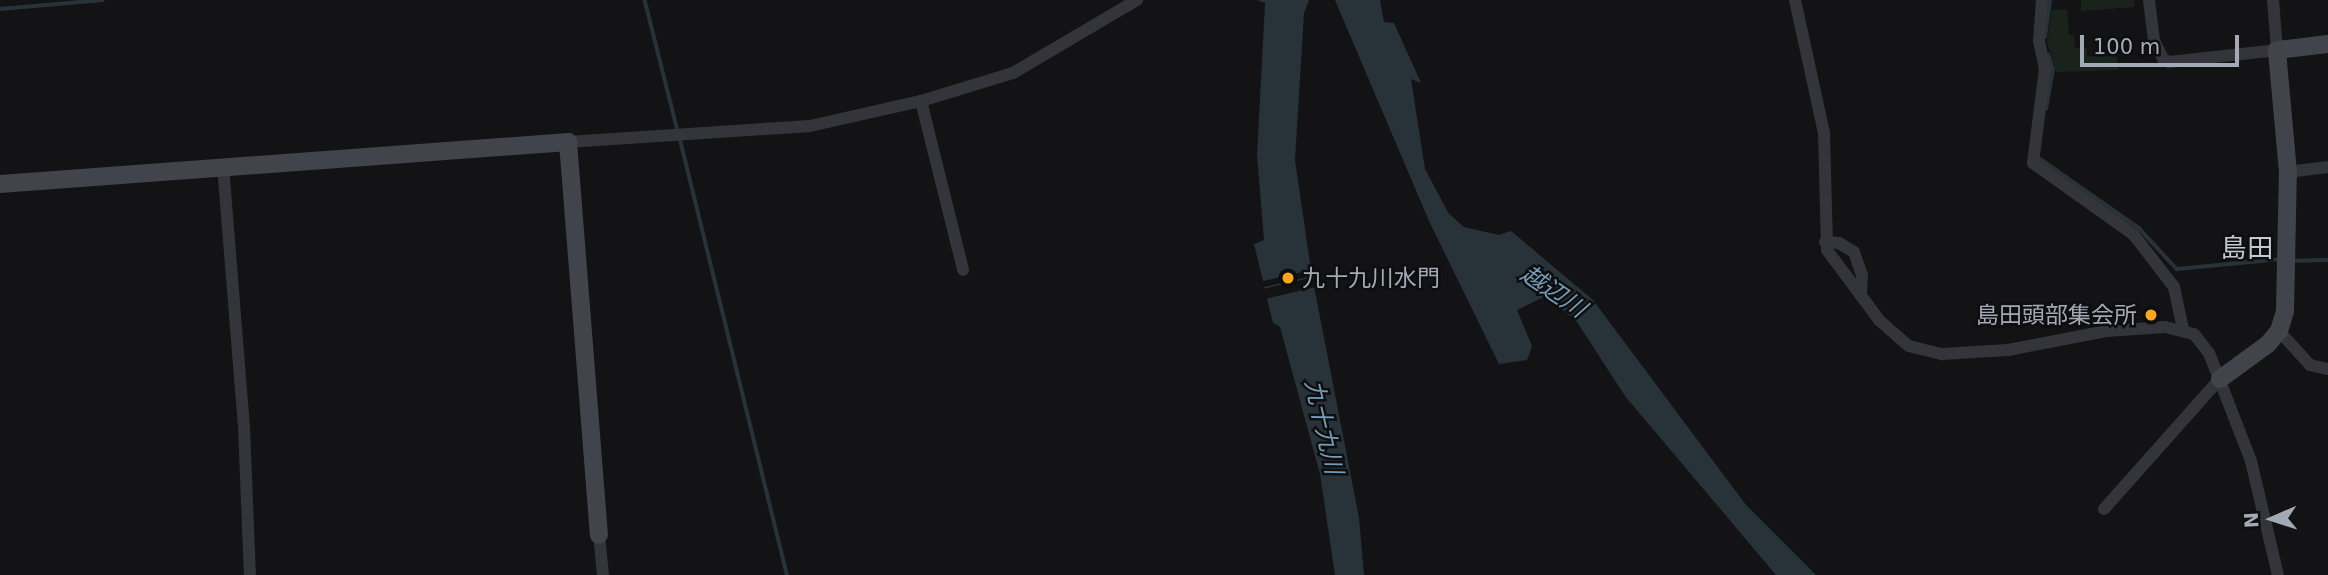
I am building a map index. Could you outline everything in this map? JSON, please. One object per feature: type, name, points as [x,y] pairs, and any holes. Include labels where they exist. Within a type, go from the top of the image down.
[{"type":"street","points":[[0,184],[223,166],[810,127],[921,101],[1013,73],[1137,0]]},
{"type":"street","points":[[1796,0],[1824,133],[1825,242],[1832,263],[1909,346],[1942,354],[2008,350],[2107,331],[2183,329],[2202,343],[2220,379],[2251,461],[2278,575]]},
{"type":"street","points":[[2042,0],[2039,41],[2045,69],[2033,163],[2133,234],[2174,287],[2183,329]]},
{"type":"street","points":[[2149,0],[2154,41],[2163,60],[2328,44]]},
{"type":"street","points":[[2104,509],[2220,379],[2269,344],[2279,331],[2287,293],[2288,172],[2273,0]]},
{"type":"street","points":[[921,101],[962,270]]},
{"type":"street","points":[[568,142],[603,575]]},
{"type":"street","points":[[223,166],[244,427],[250,575]]},
{"type":"street","points":[[2288,172],[2328,167]]},
{"type":"street","points":[[1825,242],[1854,252],[1862,275],[1861,296]]},
{"type":"street","points":[[2279,331],[2310,365],[2328,369]]},
{"type":"shaded area","points":[[2081,0],[2134,0],[2134,7],[2081,11]]},
{"type":"shaded area","points":[[2067,9],[2069,35],[2074,35],[2075,48],[2087,48],[2087,56],[2117,56],[2118,70],[2056,72],[2047,42],[2052,10]]},
{"type":"water","points":[[1257,0],[1309,0],[1304,13],[1295,160],[1311,270],[1263,281],[1254,244],[1264,240],[1257,155],[1265,3]]},
{"type":"water","name":"越辺川","points":[[1335,0],[1380,0],[1384,22],[1394,23],[1421,83],[1411,79],[1425,169],[1449,214],[1464,227],[1499,235],[1511,231],[1593,300],[1746,505],[1816,575],[1776,575],[1625,396],[1577,322],[1546,296],[1517,310],[1532,346],[1527,360],[1499,364],[1429,221]]},
{"type":"water","name":"九十九川","points":[[1312,276],[1359,518],[1364,575],[1335,575],[1320,474],[1280,327],[1273,323],[1264,287]]},
{"type":"pier","points":[[1314,277],[1316,287],[1265,299],[1263,289]]},
{"type":"waterway","points":[[0,9],[103,0]]},
{"type":"waterway","points":[[645,0],[678,131]]},
{"type":"waterway","points":[[2045,37],[2050,0]]},
{"type":"waterway","points":[[2046,109],[2053,70],[2048,55]]},
{"type":"waterway","points":[[680,138],[787,575]]},
{"type":"waterway","points":[[2039,158],[2139,228],[2177,269],[2281,259]]},
{"type":"waterway","points":[[2292,261],[2328,260]]},
{"type":"place","name":"九十九川水門","points":[[1288,278]]},
{"type":"place","name":"島田頭部集会所","points":[[2151,315]]},
{"type":"district","name":"島田","points":[[2247,249]]}]
